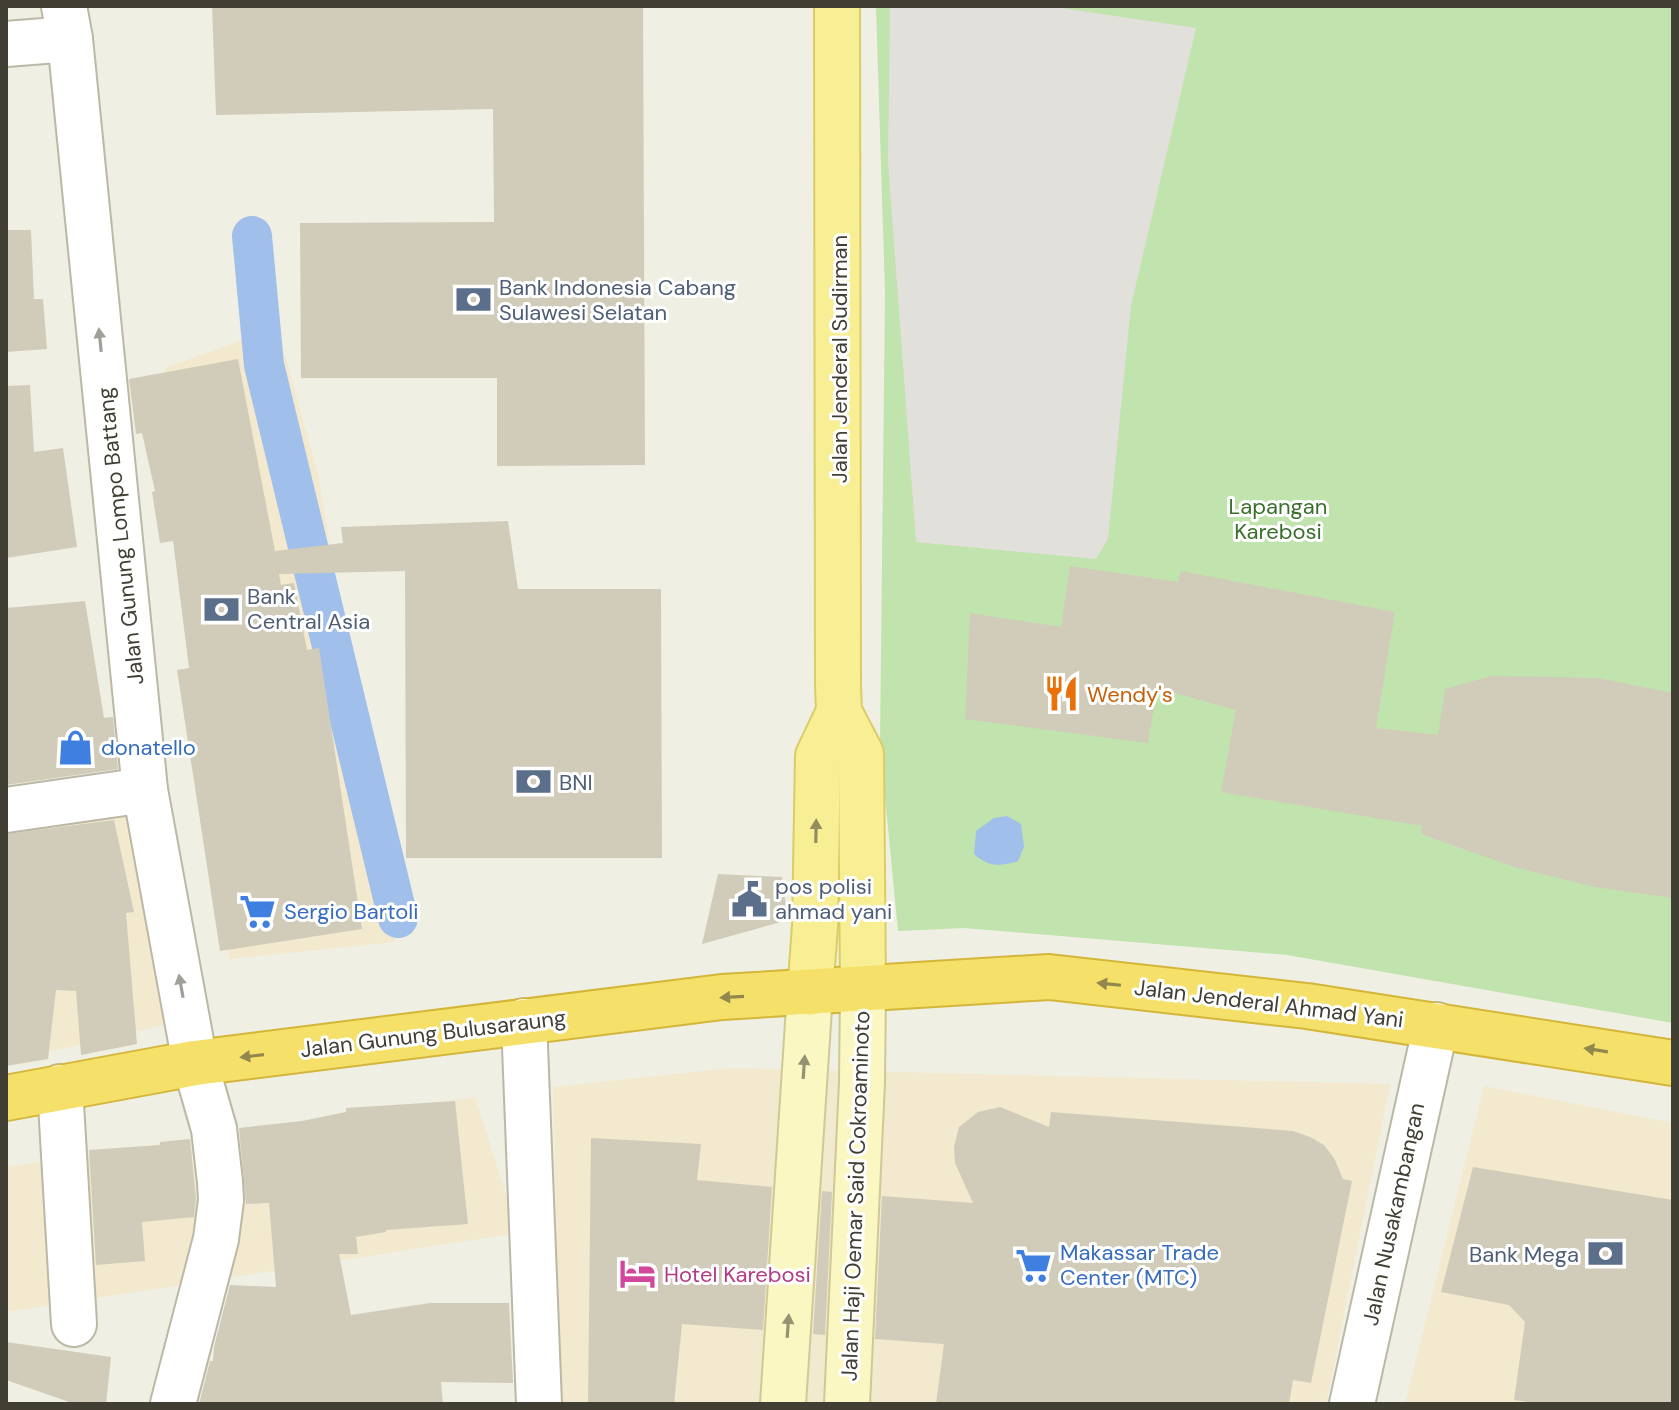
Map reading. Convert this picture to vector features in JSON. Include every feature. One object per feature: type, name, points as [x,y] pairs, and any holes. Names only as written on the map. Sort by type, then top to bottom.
[{"type":"highway","name":"Jalan Jenderal Ahmad Yani","points":[[863,988],[1049,977],[1238,997],[1673,1063]]},
{"type":"highway","name":"Jalan Gunung Bulusaraung","points":[[6,1098],[195,1063],[722,997],[863,988]]},
{"type":"main road","name":"Jalan Jenderal Sudirman","points":[[810,993],[815,926],[818,756],[839,712],[837,6]]},
{"type":"main road","name":"Jalan Jenderal Sudirman","points":[[839,712],[861,754],[863,988]]},
{"type":"main road","name":"Jalan Haji Oemar Said Cokroaminoto","points":[[847,1404],[862,1082],[863,988]]},
{"type":"main road","points":[[783,1404],[810,993]]},
{"type":"street","points":[[6,44],[67,23]]},
{"type":"street","name":"Jalan Gunung Lompo Battang","points":[[67,23],[145,790],[195,1063],[214,1129],[221,1200],[216,1239],[173,1404]]},
{"type":"street","points":[[6,810],[145,790]]},
{"type":"street","points":[[524,1021],[539,1404]]},
{"type":"street","name":"Jalan Nusakambangan","points":[[1352,1404],[1436,1025]]},
{"type":"street","points":[[60,1087],[74,1324]]},
{"type":"shaded area","points":[[890,6],[1048,6],[1196,28],[1131,306],[1108,539],[1096,559],[916,542],[888,162]]},
{"type":"shaded area","points":[[278,330],[318,474],[395,942],[229,959],[165,368]]},
{"type":"shaded area","points":[[130,815],[168,1024],[6,1062],[6,831]]},
{"type":"shaded area","points":[[731,1068],[1390,1084],[1326,1404],[561,1404],[553,1087]]},
{"type":"shaded area","points":[[1484,1086],[1673,1123],[1673,1404],[1405,1404]]},
{"type":"shaded area","points":[[475,1097],[518,1233],[6,1312],[6,1167]]},
{"type":"green space","name":"Lapangan Karebosi","points":[[876,6],[1673,6],[1673,1023],[1287,955],[964,928],[898,931],[880,745],[885,292]]},
{"type":"water","points":[[1007,816],[1021,824],[1024,847],[1018,861],[989,864],[974,854],[976,831],[994,818]]},
{"type":"building","name":"Bank Indonesia Cabang Sulawesi Selatan","points":[[212,6],[643,6],[645,465],[497,466],[497,378],[301,378],[300,223],[494,222],[493,109],[216,115]]},
{"type":"building","points":[[6,230],[31,230],[34,299],[43,299],[47,349],[6,352]]},
{"type":"building","points":[[238,359],[275,551],[343,543],[341,527],[508,521],[518,589],[661,589],[662,858],[406,858],[405,571],[279,574],[281,585],[294,583],[307,650],[319,648],[362,929],[220,951],[177,670],[189,668],[173,541],[160,543],[152,492],[155,491],[142,433],[136,434],[129,379]]},
{"type":"building","points":[[30,385],[34,452],[63,448],[77,547],[6,558],[6,386]]},
{"type":"building","points":[[1070,566],[1178,582],[1181,571],[1395,612],[1376,728],[1438,735],[1445,689],[1491,676],[1598,678],[1673,693],[1673,898],[1595,887],[1514,867],[1421,834],[1422,826],[1221,792],[1236,710],[1157,688],[1148,743],[965,719],[970,613],[1061,627]]},
{"type":"building","points":[[85,601],[104,718],[113,717],[118,769],[6,785],[6,608]]},
{"type":"building","points":[[114,820],[134,912],[126,913],[137,1044],[81,1055],[76,991],[56,990],[48,1059],[6,1066],[6,834]]},
{"type":"building","name":"pos polisi ahmad yani","points":[[718,874],[782,877],[788,920],[702,944]]},
{"type":"building","points":[[455,1101],[468,1224],[386,1230],[356,1237],[358,1254],[339,1254],[351,1315],[430,1303],[509,1303],[513,1383],[441,1382],[443,1404],[199,1404],[210,1361],[213,1361],[230,1285],[276,1287],[269,1203],[246,1204],[239,1128],[302,1121],[346,1112],[346,1108]]},
{"type":"building","name":"Makassar Trade Center (MTC)","points":[[1000,1107],[1049,1127],[1051,1112],[1293,1131],[1324,1145],[1343,1179],[1352,1181],[1311,1383],[1293,1380],[1289,1404],[936,1404],[944,1344],[875,1339],[882,1196],[973,1203],[955,1163],[954,1147],[959,1127],[978,1112]]},
{"type":"building","name":"Hotel Karebosi","points":[[591,1138],[701,1144],[697,1180],[772,1187],[763,1330],[682,1324],[674,1404],[588,1404]]},
{"type":"building","points":[[190,1139],[196,1199],[194,1217],[142,1222],[145,1261],[96,1265],[89,1150],[160,1145],[160,1142]]},
{"type":"building","points":[[1473,1167],[1673,1200],[1673,1404],[1540,1404],[1514,1400],[1525,1322],[1509,1305],[1441,1292]]},
{"type":"building","points":[[822,1191],[832,1192],[825,1335],[813,1334]]},
{"type":"building","points":[[6,1342],[111,1357],[106,1404],[75,1404],[6,1380]]},
{"type":"waterway","points":[[252,236],[264,365],[398,918]]},
{"type":"place","name":"Bank Indonesia Cabang Sulawesi Selatan","points":[[473,300]]},
{"type":"place","name":"Bank Central Asia","points":[[221,609]]},
{"type":"place","name":"Wendy's","points":[[1061,694]]},
{"type":"place","name":"donatello","points":[[75,747]]},
{"type":"place","name":"BNI","points":[[533,782]]},
{"type":"place","name":"pos polisi ahmad yani","points":[[749,899]]},
{"type":"place","name":"Sergio Bartoli","points":[[258,911]]},
{"type":"place","name":"Bank Mega","points":[[1605,1254]]},
{"type":"place","name":"Makassar Trade Center (MTC)","points":[[1034,1265]]},
{"type":"place","name":"Hotel Karebosi","points":[[638,1274]]}]
